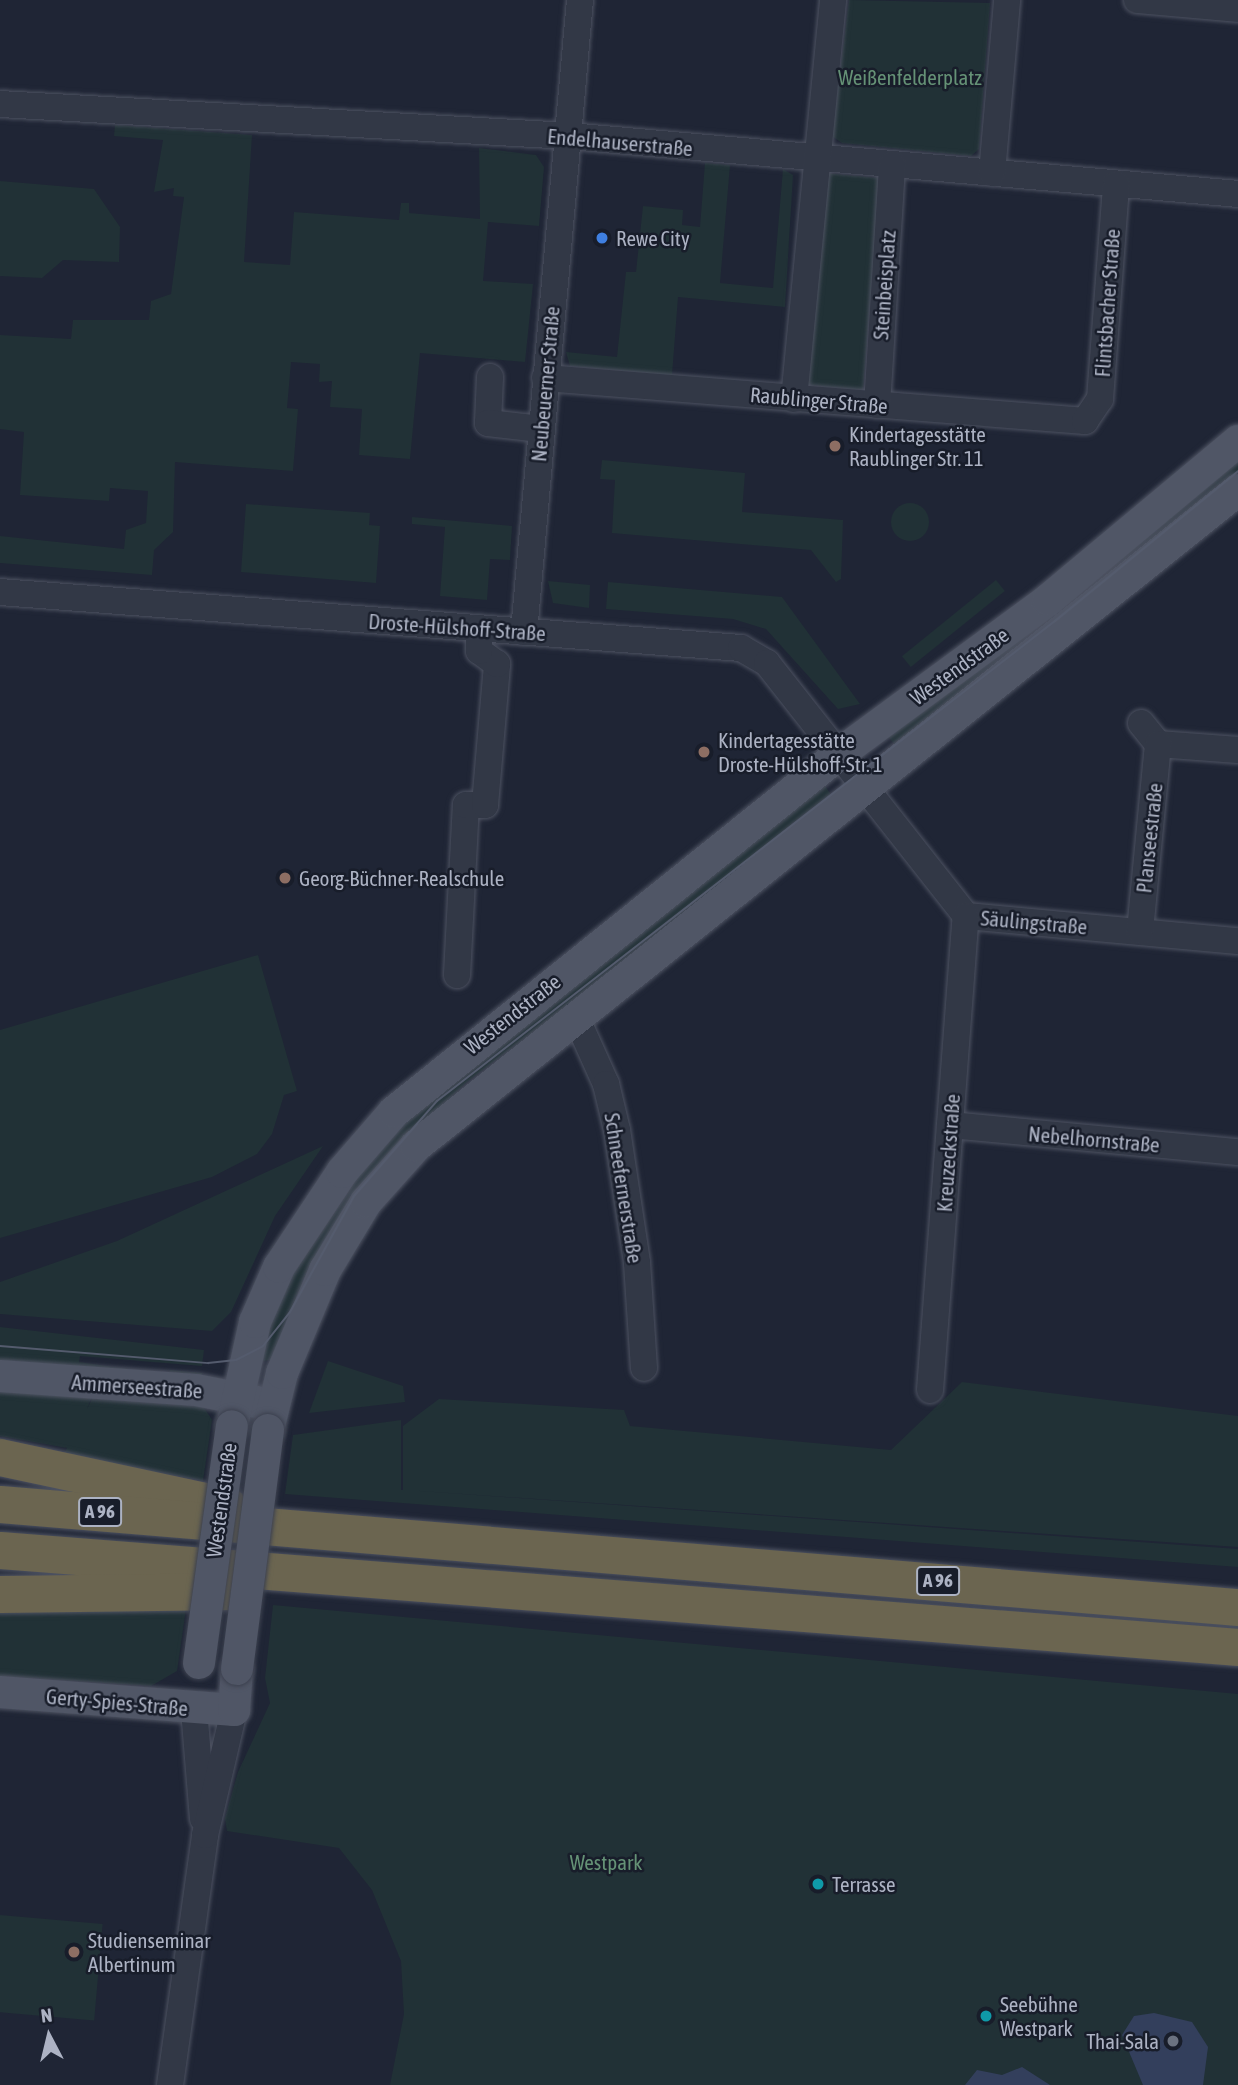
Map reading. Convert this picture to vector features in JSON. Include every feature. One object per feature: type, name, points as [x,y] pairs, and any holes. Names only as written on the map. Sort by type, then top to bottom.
[{"type":"highway","points":[[0,1457],[154,1486],[312,1529]]},
{"type":"highway","name":"A 96","points":[[0,1504],[1238,1607]]},
{"type":"highway","name":"A 96","points":[[0,1550],[1057,1636],[1238,1647]]},
{"type":"highway","points":[[0,1594],[486,1591]]},
{"type":"highway","points":[[1057,1636],[1238,1668]]},
{"type":"main road","name":"Westendstraße","points":[[234,1710],[269,1420],[325,1270],[366,1202],[416,1146],[575,1015],[1048,600],[1238,441]]},
{"type":"main road","name":"Westendstraße","points":[[194,1709],[235,1411],[255,1322],[279,1267],[342,1172],[394,1112],[1238,490]]},
{"type":"main road","name":"Ammerseestraße","points":[[0,1376],[235,1411],[269,1420]]},
{"type":"main road","name":"Gerty-Spies-Straße","points":[[0,1692],[234,1710]]},
{"type":"street","name":"Neubeuerner Straße","points":[[524,632],[580,0]]},
{"type":"street","points":[[794,399],[814,158],[833,0]]},
{"type":"street","points":[[992,173],[1007,0]]},
{"type":"street","points":[[1137,0],[1238,9]]},
{"type":"street","name":"Endelhauserstraße","points":[[0,104],[569,136],[1238,194]]},
{"type":"street","name":"Steinbeisplatz","points":[[877,405],[892,164]]},
{"type":"street","name":"Flintsbacher Straße","points":[[1092,419],[1100,399],[1116,185]]},
{"type":"street","points":[[490,377],[488,423],[541,429]]},
{"type":"street","name":"Raublinger Straße","points":[[545,378],[794,399],[1092,419]]},
{"type":"street","name":"Droste-Hülshoff-Straße","points":[[0,592],[479,628],[751,652],[767,663],[854,773]]},
{"type":"street","points":[[457,975],[466,805],[485,805],[497,664],[479,651],[479,628]]},
{"type":"street","points":[[1141,723],[1158,744],[1238,750]]},
{"type":"street","name":"Planseestraße","points":[[1140,931],[1158,744]]},
{"type":"street","name":"Säulingstraße","points":[[854,773],[966,916],[1238,941]]},
{"type":"street","name":"Kreuzeckstraße","points":[[930,1390],[966,916]]},
{"type":"street","name":"Schneefernerstraße","points":[[575,1015],[606,1084],[617,1130],[637,1263],[644,1368]]},
{"type":"street","name":"Nebelhornstraße","points":[[950,1125],[1238,1152]]},
{"type":"street","name":"Westendstraße","points":[[194,1709],[205,1835]]},
{"type":"street","name":"Westendstraße","points":[[170,2085],[205,1835],[234,1710]]},
{"type":"green space","name":"Weißenfelderplatz","points":[[849,0],[990,3],[979,149],[971,156],[842,143],[832,136]]},
{"type":"green space","points":[[115,125],[252,135],[244,262],[290,265],[294,212],[399,220],[401,203],[409,203],[409,213],[480,219],[479,148],[536,155],[544,167],[539,226],[488,222],[483,281],[533,284],[525,362],[420,353],[410,459],[359,455],[362,409],[330,407],[332,381],[319,382],[320,364],[291,362],[287,408],[298,409],[293,471],[175,462],[173,532],[154,550],[152,575],[0,563],[0,536],[124,549],[126,530],[146,523],[148,491],[110,488],[109,501],[20,495],[24,432],[0,429],[0,335],[71,339],[73,320],[149,320],[151,301],[171,294],[184,197],[173,196],[174,188],[154,192],[163,140],[114,136]]},
{"type":"green space","points":[[705,163],[730,165],[720,283],[773,288],[783,169],[793,175],[785,307],[678,297],[672,375],[570,366],[566,352],[617,357],[626,272],[636,272],[643,206],[683,210],[682,225],[700,227]]},
{"type":"green space","points":[[824,173],[878,178],[880,186],[863,390],[806,385]]},
{"type":"green space","points":[[0,181],[94,189],[120,227],[119,262],[63,260],[42,278],[0,276]]},
{"type":"green space","points":[[1238,453],[1238,478],[896,746],[885,733]]},
{"type":"green space","points":[[602,460],[745,473],[742,512],[843,520],[841,579],[836,582],[811,550],[612,533],[615,480],[600,479]]},
{"type":"green space","points":[[910,503],[923,509],[929,522],[923,535],[910,541],[897,535],[891,522],[897,509]]},
{"type":"green space","points":[[246,504],[370,513],[369,525],[380,526],[376,583],[241,572]]},
{"type":"green space","points":[[412,517],[512,526],[510,560],[490,559],[487,600],[440,596],[445,527],[412,524]]},
{"type":"green space","points":[[996,580],[1005,591],[911,667],[902,656]]},
{"type":"green space","points":[[548,581],[590,585],[589,608],[553,603]]},
{"type":"green space","points":[[608,582],[782,597],[860,704],[838,709],[766,629],[733,619],[606,609]]},
{"type":"green space","points":[[825,786],[837,803],[467,1082],[409,1136],[279,1358],[258,1362],[289,1273],[399,1118]]},
{"type":"green space","points":[[258,955],[297,1091],[284,1095],[272,1134],[257,1154],[212,1177],[0,1238],[0,1030]]},
{"type":"green space","points":[[323,1146],[275,1216],[231,1312],[212,1331],[0,1314],[0,1282],[117,1241]]},
{"type":"green space","points":[[0,1327],[204,1350],[202,1366],[80,1356],[79,1362],[169,1375],[170,1370],[202,1373],[202,1379],[0,1362]]},
{"type":"green space","points":[[328,1361],[403,1386],[405,1402],[309,1413]]},
{"type":"green space","points":[[962,1382],[1238,1416],[1238,1547],[406,1490],[1238,1549],[1238,1567],[285,1494],[293,1435],[401,1420],[403,1490],[403,1426],[439,1399],[624,1410],[630,1426],[891,1450]]},
{"type":"green space","points":[[0,1387],[93,1394],[87,1409],[96,1391],[201,1403],[212,1420],[203,1481],[63,1455],[67,1448],[0,1436]]},
{"type":"green space","name":"Westpark","points":[[273,1605],[1238,1694],[1238,2085],[390,2085],[404,2014],[401,1961],[372,1890],[339,1848],[227,1831],[225,1818],[238,1772],[270,1703],[265,1678]]},
{"type":"green space","points":[[186,1609],[177,1671],[151,1686],[0,1676],[0,1613]]},
{"type":"green space","points":[[0,1915],[103,1924],[94,2021],[0,2012]]},
{"type":"water","points":[[1154,2013],[1192,2022],[1208,2047],[1203,2085],[1143,2085],[1122,2035],[1134,2016]]},
{"type":"water","points":[[1022,2067],[1050,2085],[965,2085],[977,2070],[1002,2075]]},
{"type":"tram line","points":[[0,1346],[208,1363],[236,1360],[263,1346],[290,1312],[354,1196],[437,1101],[1055,621],[1238,471]]},
{"type":"place","name":"Rewe City","points":[[602,238]]},
{"type":"place","name":"Kindertagesstätte Raublinger Str. 11","points":[[835,446]]},
{"type":"place","name":"Kindertagesstätte Droste-Hülshoff-Str. 1","points":[[704,752]]},
{"type":"place","name":"Georg-Büchner-Realschule","points":[[285,878]]},
{"type":"place","name":"Terrasse","points":[[818,1884]]},
{"type":"place","name":"Studienseminar Albertinum","points":[[74,1952]]},
{"type":"place","name":"Seebühne Westpark","points":[[986,2016]]},
{"type":"place","name":"Thai-Sala","points":[[1173,2041]]}]
